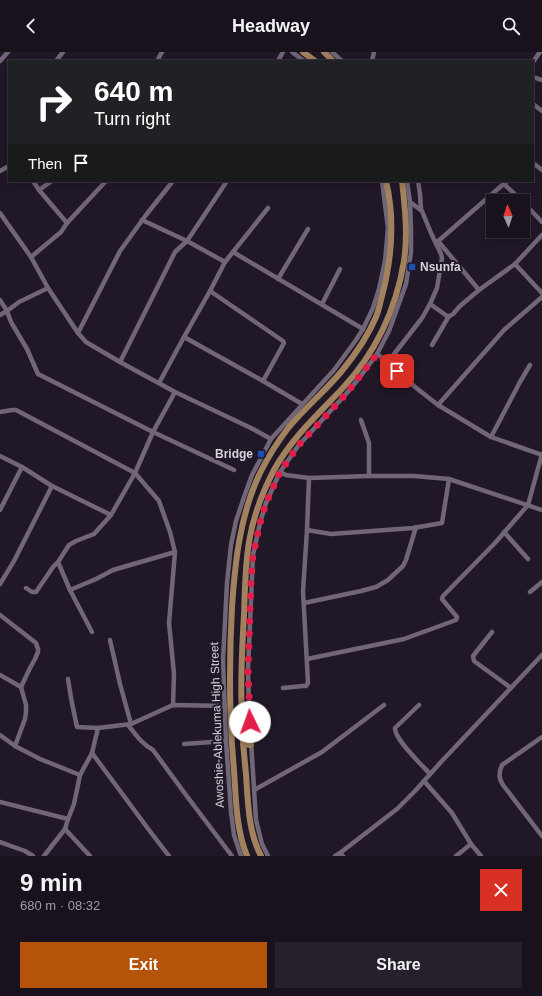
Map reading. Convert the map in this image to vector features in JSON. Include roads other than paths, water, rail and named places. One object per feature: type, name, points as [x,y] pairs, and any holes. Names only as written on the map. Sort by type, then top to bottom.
[{"type":"main road","points":[[303,52],[313,60]]},
{"type":"main road","points":[[324,52],[332,60]]},
{"type":"main road","name":"Awoshie-Ablekuma High Street","points":[[247,856],[242,841],[238,820],[230,729],[230,642],[234,579],[240,536],[245,515],[260,473],[278,442],[342,371],[363,342],[376,316],[384,287],[390,253],[392,220],[390,197],[386,182]]},
{"type":"main road","name":"Awoshie-Ablekuma High Street","points":[[261,856],[255,845],[250,822],[243,744],[241,672],[245,648],[246,565],[249,541],[263,492],[274,470],[288,448],[302,430],[343,388],[364,363],[380,337],[398,290],[404,260],[406,237],[402,182]]},
{"type":"main road","points":[[229,672],[241,672]]},
{"type":"main road","points":[[243,744],[251,746]]},
{"type":"street","points":[[0,61],[8,52]]},
{"type":"street","points":[[57,60],[64,52]]},
{"type":"street","points":[[292,52],[303,60]]},
{"type":"street","points":[[332,52],[341,60]]},
{"type":"street","points":[[534,61],[540,52]]},
{"type":"street","points":[[534,105],[542,111]]},
{"type":"street","points":[[534,164],[542,170]]},
{"type":"street","points":[[34,182],[38,190],[67,223]]},
{"type":"street","points":[[38,190],[50,182]]},
{"type":"street","points":[[31,257],[61,232],[67,223],[105,182]]},
{"type":"street","points":[[78,333],[120,251],[172,182]]},
{"type":"street","points":[[120,362],[175,252],[187,241],[226,182]]},
{"type":"street","name":"Awoshie-Ablekuma High Street","points":[[239,855],[232,825],[225,706],[224,660],[227,583],[231,545],[236,522],[252,475],[271,439],[334,370],[363,329],[373,308],[386,261],[388,228],[382,182]]},
{"type":"street","name":"Awoshie-Ablekuma High Street","points":[[268,856],[262,844],[256,820],[248,669],[245,648],[253,555],[266,503],[280,472],[298,446],[346,394],[377,354],[389,331],[406,284],[411,252],[410,202],[407,182]]},
{"type":"street","points":[[388,362],[422,318],[437,288],[442,258],[437,242],[421,210],[418,182]]},
{"type":"street","points":[[437,242],[506,182],[516,194]]},
{"type":"street","points":[[410,202],[421,210]]},
{"type":"street","points":[[159,383],[225,262],[268,208]]},
{"type":"street","points":[[530,210],[542,222]]},
{"type":"street","points":[[0,213],[31,257],[48,288],[78,333],[86,342],[175,392],[252,428],[271,439]]},
{"type":"street","points":[[142,220],[187,241],[225,262]]},
{"type":"street","points":[[278,279],[308,230]]},
{"type":"street","points":[[432,345],[449,316],[478,290],[515,264],[542,235]]},
{"type":"street","points":[[437,242],[478,290]]},
{"type":"street","points":[[233,252],[363,329]]},
{"type":"street","points":[[515,264],[542,292]]},
{"type":"street","points":[[322,304],[340,269]]},
{"type":"street","points":[[0,315],[20,302],[48,288]]},
{"type":"street","points":[[210,291],[284,342],[264,381]]},
{"type":"street","points":[[438,405],[504,330],[542,297]]},
{"type":"street","points":[[0,300],[27,349],[38,374],[153,432],[234,470]]},
{"type":"street","points":[[430,304],[449,316]]},
{"type":"street","points":[[184,337],[264,381],[302,404]]},
{"type":"street","points":[[307,659],[404,639],[456,620],[457,617],[442,599],[443,596],[528,505],[542,454],[491,437],[438,405],[377,354]]},
{"type":"street","points":[[491,437],[530,366]]},
{"type":"street","points":[[26,588],[32,592],[36,592],[69,545],[94,534],[111,515],[135,472],[153,432],[175,392]]},
{"type":"street","points":[[0,412],[16,410],[135,472],[159,502],[170,532],[174,552],[169,623],[174,674],[173,705]]},
{"type":"street","points":[[361,420],[369,443],[369,476]]},
{"type":"street","points":[[0,456],[22,467],[52,486],[111,515]]},
{"type":"street","points":[[0,510],[22,467]]},
{"type":"street","points":[[280,472],[286,475],[309,478],[414,476],[449,479],[542,510]]},
{"type":"street","points":[[283,688],[306,686],[308,683],[303,591],[309,478]]},
{"type":"street","points":[[307,530],[331,534],[416,527],[442,522],[449,479]]},
{"type":"street","points":[[0,584],[14,561],[52,486]]},
{"type":"street","points":[[304,602],[361,591],[376,587],[388,580],[406,560],[416,527]]},
{"type":"street","points":[[504,532],[528,559]]},
{"type":"street","points":[[70,590],[113,570],[174,552]]},
{"type":"street","points":[[58,562],[70,590],[92,632]]},
{"type":"street","points":[[530,592],[542,582]]},
{"type":"street","points":[[0,615],[38,645],[38,652],[21,687],[26,705],[26,712],[25,719],[15,746]]},
{"type":"street","points":[[492,632],[474,656],[474,661],[511,688]]},
{"type":"street","points":[[110,640],[130,724],[139,740],[153,750],[232,856]]},
{"type":"street","points":[[335,856],[341,854],[397,809],[542,655]]},
{"type":"street","points":[[0,675],[21,687]]},
{"type":"street","points":[[68,679],[77,727],[98,728],[130,724],[173,705],[225,706]]},
{"type":"street","points":[[254,790],[322,752],[384,705]]},
{"type":"street","points":[[419,705],[396,728],[395,731],[409,752],[430,774]]},
{"type":"street","points":[[44,856],[65,829],[74,804],[80,775],[92,753],[98,728]]},
{"type":"street","points":[[0,735],[15,746],[40,759],[80,775]]},
{"type":"street","points":[[542,738],[502,765],[499,776],[503,785],[542,836]]},
{"type":"street","points":[[184,744],[226,741]]},
{"type":"street","points":[[92,753],[169,856]]},
{"type":"street","points":[[424,781],[452,813],[471,844],[481,856]]},
{"type":"street","points":[[0,802],[68,819]]},
{"type":"street","points":[[65,829],[90,856]]},
{"type":"street","points":[[0,842],[25,851],[33,856]]},
{"type":"street","points":[[456,856],[471,844]]},
{"type":"place","name":"Nsunfa","points":[[412,267]]},
{"type":"place","name":"Bridge","points":[[261,454]]}]
